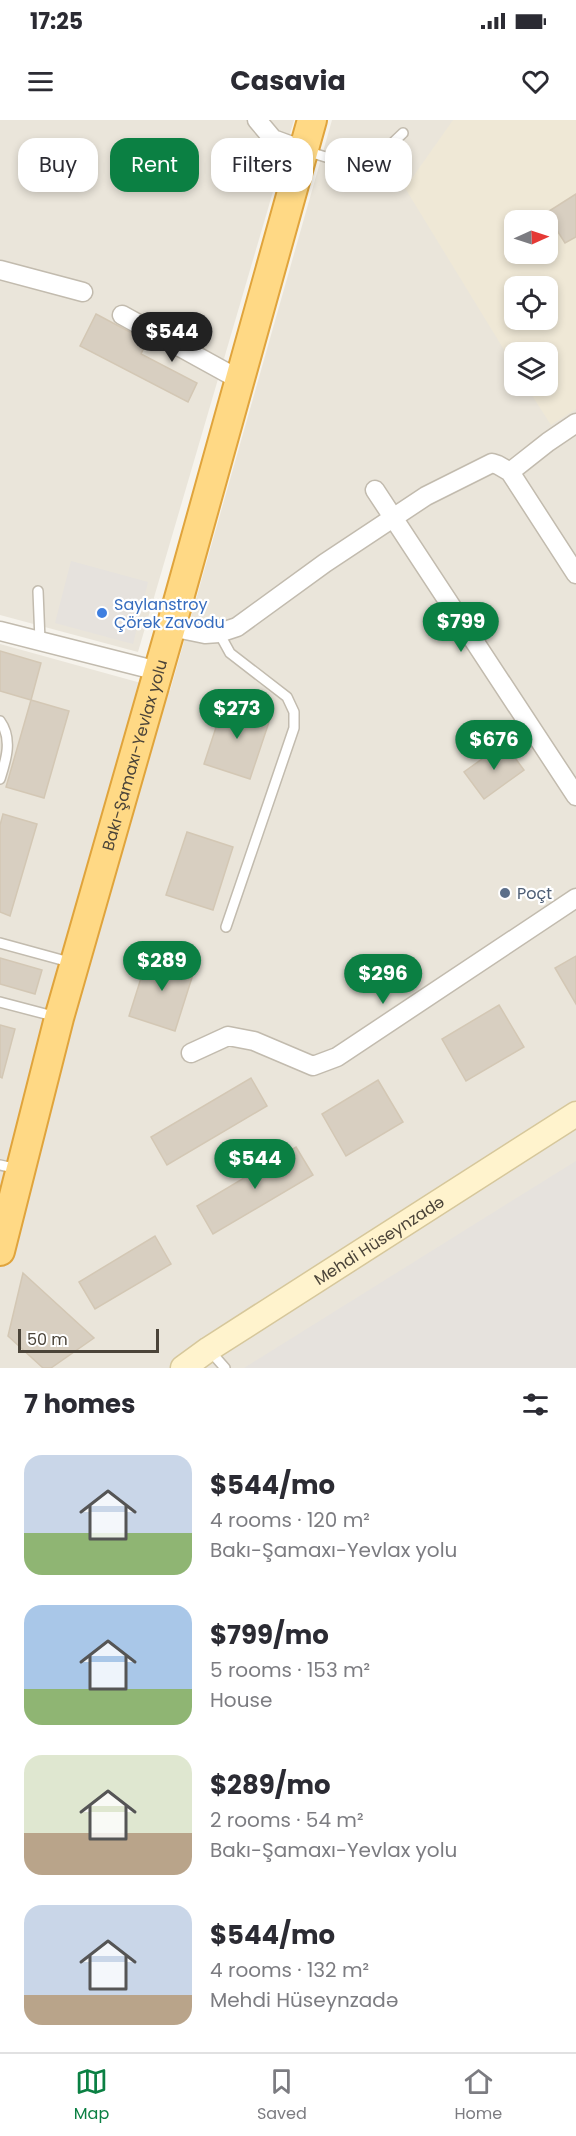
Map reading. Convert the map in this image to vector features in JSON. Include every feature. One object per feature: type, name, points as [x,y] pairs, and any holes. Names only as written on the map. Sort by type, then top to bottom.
[{"type":"highway","name":"Bakı-Şamaxı-Yevlax yolu","points":[[307,138],[312,120]]},
{"type":"highway","name":"Bakı-Şamaxı-Yevlax yolu","points":[[0,1251],[10,1167],[75,964],[291,192]]},
{"type":"main road","name":"Mehdi Hüseynzadə","points":[[183,1368],[209,1349],[576,1114]]},
{"type":"street","points":[[257,120],[272,138]]},
{"type":"street","points":[[0,270],[83,292]]},
{"type":"street","points":[[122,315],[240,380]]},
{"type":"street","points":[[510,472],[576,423]]},
{"type":"street","points":[[171,627],[205,634],[219,633],[237,627],[325,563],[426,496],[492,463],[510,472],[576,574]]},
{"type":"street","points":[[375,490],[576,796]]},
{"type":"street","points":[[0,631],[158,671]]},
{"type":"street","points":[[191,1053],[228,1036],[254,1041],[313,1066],[337,1057],[576,898]]},
{"type":"lane","points":[[313,153],[342,162],[355,161],[381,154],[403,133]]},
{"type":"lane","points":[[38,591],[40,641]]},
{"type":"lane","points":[[219,633],[230,653],[286,697],[294,712],[294,728],[226,927]]},
{"type":"lane","points":[[0,721],[4,726],[8,753],[0,779]]},
{"type":"lane","points":[[0,943],[75,964]]},
{"type":"lane","points":[[0,1002],[59,1017]]},
{"type":"lane","points":[[209,1349],[225,1368]]},
{"type":"shaded area","points":[[0,120],[294,120],[289,138],[211,138],[211,192],[273,192],[138,652],[0,615]]},
{"type":"shaded area","points":[[332,120],[576,120],[576,1368],[0,1368],[0,644],[170,691],[325,145],[325,192],[412,192],[412,138],[327,138]]},
{"type":"shaded area","points":[[453,120],[576,120],[576,409],[551,425],[532,396],[558,396],[558,342],[504,342],[504,350],[407,192],[412,192],[412,178]]},
{"type":"shaded area","points":[[71,561],[148,582],[133,644],[55,623]]},
{"type":"shaded area","points":[[576,1161],[576,1368],[244,1368],[247,1366]]},
{"type":"building","points":[[576,194],[576,237],[565,243],[558,232],[558,210],[551,210]]},
{"type":"building","points":[[96,314],[147,341],[141,354],[197,383],[188,402],[80,346]]},
{"type":"building","points":[[0,651],[41,663],[31,700],[0,691]]},
{"type":"building","points":[[31,700],[69,711],[44,798],[6,787]]},
{"type":"building","points":[[225,700],[271,716],[250,779],[204,764]]},
{"type":"building","points":[[504,743],[524,770],[484,799],[464,772]]},
{"type":"building","points":[[3,814],[37,824],[10,916],[0,912],[0,825]]},
{"type":"building","points":[[187,832],[233,847],[213,910],[166,895]]},
{"type":"building","points":[[149,953],[195,968],[175,1031],[129,1016]]},
{"type":"building","points":[[576,956],[576,1004],[555,968]]},
{"type":"building","points":[[0,958],[42,970],[35,994],[0,984]]},
{"type":"building","points":[[499,1005],[524,1047],[466,1081],[442,1039]]},
{"type":"building","points":[[0,1025],[15,1029],[2,1078],[0,1077]]},
{"type":"building","points":[[251,1078],[267,1106],[167,1165],[151,1137]]},
{"type":"building","points":[[378,1080],[403,1122],[346,1156],[322,1114]]},
{"type":"building","points":[[296,1147],[313,1175],[213,1234],[197,1206]]},
{"type":"building","points":[[155,1236],[171,1264],[95,1309],[79,1282]]},
{"type":"building","points":[[23,1273],[94,1338],[51,1368],[43,1368],[8,1336]]},
{"type":"place","name":"Saylanstroy Çörək Zavodu","points":[[102,613]]},
{"type":"place","name":"Poçt","points":[[505,893]]}]
